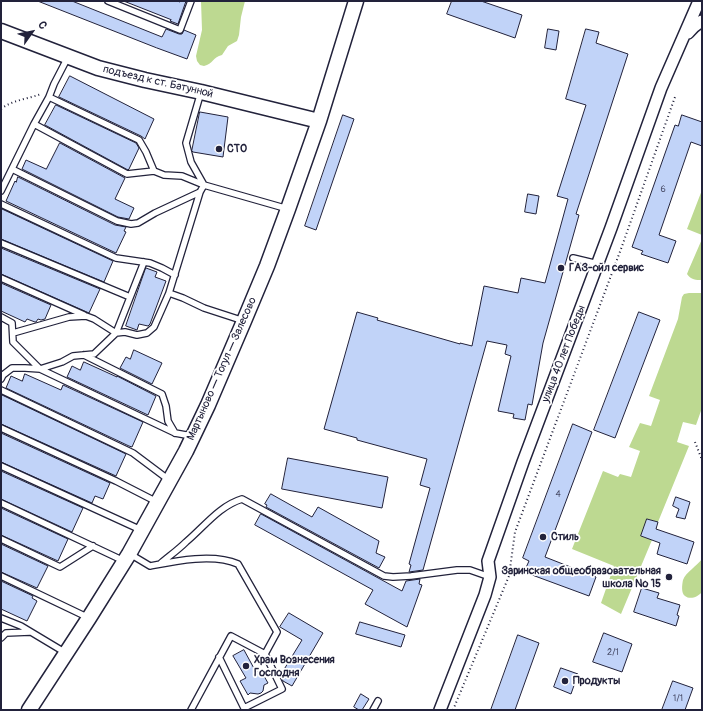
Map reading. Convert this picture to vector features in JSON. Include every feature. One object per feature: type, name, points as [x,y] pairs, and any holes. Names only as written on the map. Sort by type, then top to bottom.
[{"type":"street","name":"Мартыново — Тогул — Залесово","points":[[29,710],[127,557],[186,452],[208,405],[267,266],[319,121],[356,1]]},
{"type":"street","name":"улица 40 лет Победы","points":[[440,710],[485,595],[490,577],[488,561],[500,526],[598,264],[661,88],[699,1]]},
{"type":"street","points":[[680,44],[692,28],[702,21]]},
{"type":"street","name":"подъезд к ст. Батунной","points":[[1,31],[98,68],[319,121]]},
{"type":"lane","points":[[108,1],[180,30],[191,1]]},
{"type":"lane","points":[[1,191],[34,124],[49,98],[54,84],[68,57]]},
{"type":"lane","points":[[201,92],[186,143],[191,162],[204,185]]},
{"type":"lane","points":[[49,98],[139,140],[154,171]]},
{"type":"lane","points":[[34,124],[127,174],[154,171],[164,175],[182,176],[204,185],[288,208]]},
{"type":"lane","points":[[12,169],[117,221],[131,224],[138,223],[155,213],[200,192]]},
{"type":"lane","points":[[1,278],[94,319],[116,333],[125,332],[137,335],[147,333],[154,327],[170,293],[200,192],[204,185]]},
{"type":"lane","points":[[1,204],[116,258],[150,263],[175,275]]},
{"type":"lane","points":[[1,243],[130,297]]},
{"type":"lane","points":[[573,258],[598,264]]},
{"type":"lane","points":[[1,379],[3,375],[12,368],[40,369],[62,362],[73,356],[94,354],[116,333],[144,262]]},
{"type":"lane","points":[[170,293],[204,308],[244,321]]},
{"type":"lane","points":[[13,333],[69,317],[86,316]]},
{"type":"lane","points":[[1,317],[12,323],[13,342],[40,369],[175,433],[186,435],[196,431]]},
{"type":"lane","points":[[84,355],[162,394],[166,406],[168,421],[175,433]]},
{"type":"lane","points":[[1,390],[133,453],[170,480]]},
{"type":"lane","points":[[1,428],[116,481],[158,503]]},
{"type":"lane","points":[[1,466],[142,531]]},
{"type":"lane","points":[[160,564],[214,516],[234,502],[242,499],[384,576],[411,576],[445,570],[470,570],[490,577]]},
{"type":"lane","points":[[1,503],[93,546],[150,566],[180,560],[215,558],[238,564],[277,632],[265,654]]},
{"type":"lane","points":[[1,539],[60,567],[93,546]]},
{"type":"lane","points":[[1,576],[89,618]]},
{"type":"lane","points":[[1,618],[21,626],[66,653]]},
{"type":"lane","points":[[1,638],[6,633],[30,632]]},
{"type":"lane","points":[[190,710],[230,636],[265,654],[282,689],[244,708],[219,657]]},
{"type":"lane","points":[[373,710],[378,701]]},
{"type":"path","points":[[1,109],[4,106],[40,95],[54,84]]},
{"type":"path","points":[[453,710],[509,576],[515,532],[676,97]]},
{"type":"path","points":[[695,442],[702,460]]},
{"type":"green space","points":[[201,1],[245,1],[237,41],[228,46],[222,55],[204,66],[200,65],[196,56],[202,30]]},
{"type":"green space","points":[[702,190],[702,235],[687,229]]},
{"type":"green space","points":[[702,239],[702,280],[696,280],[692,279],[687,274]]},
{"type":"green space","points":[[702,293],[702,408],[696,425],[683,422],[677,442],[689,446],[658,522],[647,519],[641,536],[652,540],[621,614],[601,603],[614,566],[572,549],[603,471],[618,477],[620,474],[631,477],[640,451],[629,447],[640,423],[651,426],[660,400],[649,396],[678,319],[682,297],[684,294]]},
{"type":"green space","points":[[702,559],[702,592],[689,598],[684,595],[682,591],[683,580]]},
{"type":"building","points":[[38,1],[72,1],[162,37],[166,29],[179,34],[182,34],[184,30],[196,35],[187,59]]},
{"type":"building","points":[[124,1],[180,2],[186,1],[178,24]]},
{"type":"building","points":[[452,1],[481,1],[522,15],[515,38],[447,14]]},
{"type":"building","points":[[548,29],[559,31],[556,50],[545,48]]},
{"type":"building","points":[[586,29],[599,32],[596,43],[628,54],[576,214],[579,215],[543,343],[532,405],[528,404],[525,420],[513,418],[514,414],[498,411],[511,356],[505,354],[507,345],[487,341],[423,570],[409,572],[411,565],[409,564],[430,488],[420,485],[427,459],[357,440],[357,438],[324,429],[357,312],[378,318],[377,320],[460,344],[472,346],[484,286],[518,293],[521,278],[545,283],[568,199],[557,196],[586,105],[566,99]]},
{"type":"building","points":[[70,76],[154,119],[145,139],[59,97]]},
{"type":"building","points":[[56,105],[136,143],[139,148],[129,169],[128,170],[45,125]]},
{"type":"building","points":[[200,112],[228,117],[223,157],[192,151]]},
{"type":"building","points":[[343,115],[354,119],[316,230],[305,226]]},
{"type":"building","points":[[682,115],[702,122],[702,146],[691,142],[659,235],[676,241],[668,263],[641,254],[643,251],[632,247],[675,125],[678,126]]},
{"type":"building","points":[[60,143],[125,178],[115,199],[134,208],[129,219],[118,217],[22,169],[26,160],[46,169]]},
{"type":"building","points":[[18,177],[115,225],[126,227],[124,231],[126,232],[116,253],[6,201]]},
{"type":"building","points":[[528,194],[539,196],[536,214],[525,212]]},
{"type":"building","points":[[2,209],[113,261],[104,282],[1,239]]},
{"type":"building","points":[[1,248],[100,289],[89,313],[1,274]]},
{"type":"building","points":[[146,268],[157,272],[155,277],[166,281],[150,324],[148,326],[139,324],[137,330],[126,326]]},
{"type":"building","points":[[1,283],[51,305],[45,319],[38,319],[35,322],[27,319],[25,322],[1,311]]},
{"type":"building","points":[[639,312],[660,320],[615,438],[594,430]]},
{"type":"building","points":[[134,350],[162,363],[152,384],[120,368],[126,357],[130,359]]},
{"type":"building","points":[[84,362],[117,376],[156,396],[148,415],[67,377],[72,366],[80,370]]},
{"type":"building","points":[[25,374],[61,390],[63,385],[143,422],[132,447],[6,388],[11,376],[22,381]]},
{"type":"building","points":[[2,395],[126,454],[116,476],[1,424]]},
{"type":"building","points":[[573,424],[592,432],[545,557],[596,577],[589,596],[524,572],[529,561],[523,558]]},
{"type":"building","points":[[1,433],[110,483],[103,499],[95,496],[92,503],[1,462]]},
{"type":"building","points":[[288,458],[388,477],[382,508],[282,489]]},
{"type":"building","points":[[1,471],[83,508],[72,532],[1,499]]},
{"type":"building","points":[[271,494],[312,517],[318,507],[379,541],[376,553],[385,557],[379,568],[266,507],[267,505],[265,504]]},
{"type":"building","points":[[676,497],[690,502],[685,519],[676,517],[679,509],[673,506]]},
{"type":"building","points":[[1,508],[68,539],[58,561],[1,535]]},
{"type":"building","points":[[261,514],[402,591],[406,581],[420,579],[419,584],[422,585],[407,627],[365,604],[373,590],[255,525]]},
{"type":"building","points":[[647,519],[658,522],[656,529],[694,542],[687,564],[657,554],[660,543],[641,536]]},
{"type":"building","points":[[1,544],[48,566],[37,588],[1,572]]},
{"type":"building","points":[[1,581],[33,596],[32,598],[37,601],[27,621],[1,609]]},
{"type":"building","points":[[642,588],[659,593],[657,598],[680,605],[676,626],[634,612]]},
{"type":"building","points":[[289,613],[323,633],[292,686],[283,681],[280,676],[302,640],[280,627]]},
{"type":"building","points":[[360,622],[405,635],[401,647],[356,634]]},
{"type":"building","points":[[604,633],[632,644],[622,672],[593,662]]},
{"type":"building","points":[[518,635],[539,643],[515,710],[491,710]]},
{"type":"building","points":[[244,650],[256,672],[260,669],[268,683],[264,685],[261,693],[250,693],[248,695],[240,681],[246,678],[233,656]]},
{"type":"building","points":[[561,668],[578,674],[571,694],[554,687]]},
{"type":"building","points":[[673,681],[693,688],[685,710],[662,710]]},
{"type":"building","points":[[361,694],[369,699],[362,710],[359,710],[354,707]]},
{"type":"place","name":"СТО","points":[[219,149]]},
{"type":"place","name":"ГАЗ-ойл сервис","points":[[561,268]]},
{"type":"place","name":"Стиль","points":[[543,537]]},
{"type":"place","name":"Заринская общеобразовательная школа № 15","points":[[669,577]]},
{"type":"place","name":"Храм Вознесения Господня","points":[[246,666]]},
{"type":"place","name":"Продукты","points":[[565,681]]}]
